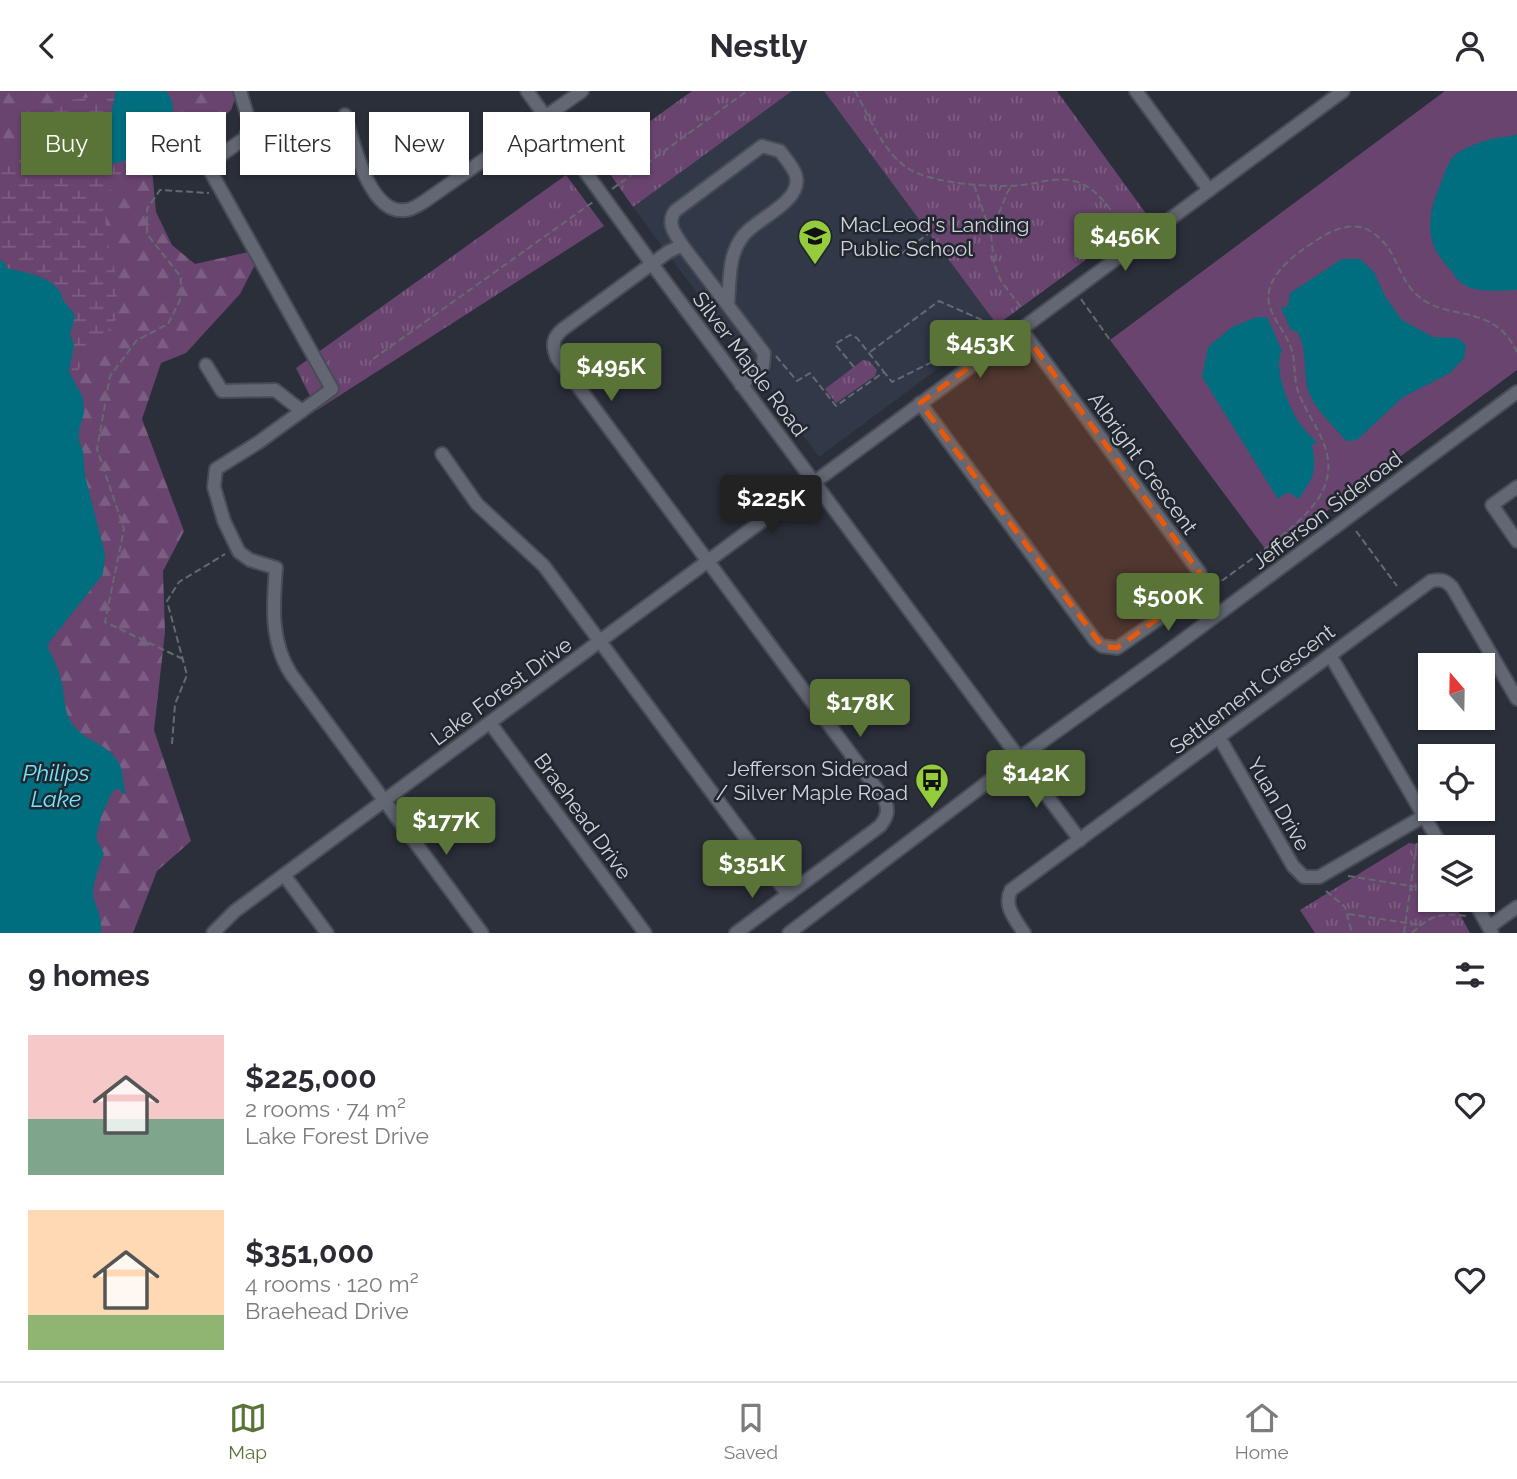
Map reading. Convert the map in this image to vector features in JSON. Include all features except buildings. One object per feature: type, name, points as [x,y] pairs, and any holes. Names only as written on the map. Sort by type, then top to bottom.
[{"type":"street","points":[[240,91],[250,124],[245,138],[207,165],[332,389],[216,469],[214,487],[239,552],[250,560],[276,568],[273,620],[285,666],[482,933]]},
{"type":"street","name":"Silver Maple Road","points":[[527,91],[542,112]]},
{"type":"street","points":[[553,112],[582,91]]},
{"type":"street","points":[[1136,91],[1209,190]]},
{"type":"street","name":"Lake Forest Drive","points":[[214,933],[235,911],[1343,91]]},
{"type":"street","points":[[728,303],[731,258],[743,235],[791,197],[796,187],[796,174],[780,151],[762,146],[675,211],[671,218],[671,228],[682,245],[764,353],[763,366],[741,385]]},
{"type":"street","points":[[355,148],[374,195],[390,208],[406,211],[483,161]]},
{"type":"street","name":"Silver Maple Road","points":[[588,175],[1080,841]]},
{"type":"street","points":[[682,245],[563,329],[556,335],[553,350],[887,806],[885,820],[880,826],[736,933]]},
{"type":"street","name":"Albright Crescent","points":[[920,403],[1102,646],[1116,648],[1190,597],[1197,590],[1200,573],[1021,329]]},
{"type":"street","points":[[206,365],[222,391],[275,390],[302,411]]},
{"type":"street","name":"Jefferson Sideroad","points":[[789,933],[1018,759],[1163,655],[1517,392]]},
{"type":"street","points":[[442,454],[477,505],[544,566],[788,895]]},
{"type":"street","points":[[1517,487],[1492,505],[1517,541]]},
{"type":"street","name":"Settlement Crescent","points":[[1024,933],[1008,905],[1007,897],[1011,890],[1423,585],[1439,579],[1452,587],[1517,699]]},
{"type":"street","points":[[1331,655],[1418,806]]},
{"type":"street","name":"Braehead Drive","points":[[490,723],[645,933]]},
{"type":"street","name":"Yuan Drive","points":[[1219,737],[1293,866],[1304,877],[1319,877],[1418,819]]},
{"type":"street","points":[[285,875],[327,933]]},
{"type":"street","points":[[1481,912],[1491,930],[1517,907]]},
{"type":"path","points":[[373,359],[747,91]]},
{"type":"path","points":[[855,91],[885,143],[906,167],[937,179],[974,184],[1013,185],[1056,178],[1081,183],[1101,198],[1127,233]]},
{"type":"path","points":[[974,184],[991,234],[997,272],[1023,310]]},
{"type":"path","points":[[991,234],[1007,193],[1013,185]]},
{"type":"path","points":[[183,659],[105,622],[124,529],[97,449],[110,376],[137,340],[168,324],[180,300],[181,277],[147,234],[147,209],[160,190],[224,194]]},
{"type":"path","points":[[901,254],[941,224]]},
{"type":"path","points":[[1211,581],[1223,580],[1304,517],[1324,488],[1329,455],[1298,392],[1291,349],[1269,307],[1271,281],[1298,250],[1338,228],[1366,228],[1386,242],[1412,289],[1431,306],[1486,318],[1512,341],[1517,352]]},
{"type":"path","points":[[1074,290],[1110,340]]},
{"type":"path","points":[[870,352],[939,301],[998,327]]},
{"type":"path","points":[[853,367],[835,344],[850,335],[857,338],[870,352],[892,382],[940,358],[950,363]]},
{"type":"path","points":[[776,355],[797,381],[810,373],[836,406],[884,372]]},
{"type":"path","points":[[1356,531],[1397,586]]},
{"type":"path","points":[[172,744],[175,704],[187,675],[167,601],[179,582],[225,554]]},
{"type":"path","points":[[1404,933],[1417,841]]},
{"type":"path","points":[[1348,876],[1418,887]]},
{"type":"path","points":[[1326,891],[1339,900],[1348,914],[1352,933]]},
{"type":"path","points":[[1348,914],[1420,925]]},
{"type":"path","points":[[1412,933],[1420,925],[1444,914],[1467,916]]},
{"type":"highlighted area","points":[[1021,329],[1200,573],[1197,590],[1117,648],[1102,646],[920,403]]},
{"type":"shaded area","name":"MacLeod's Landing Public School","points":[[792,91],[824,91],[997,325],[819,457],[633,207]]},
{"type":"green space","points":[[0,91],[238,91],[231,110],[226,114],[226,112],[126,112],[126,175],[153,175],[156,212],[172,245],[195,264],[253,251],[259,257],[240,294],[186,353],[161,363],[142,419],[184,531],[163,571],[165,632],[154,730],[191,841],[157,871],[133,933],[99,933],[83,867],[55,710],[0,266]]},
{"type":"green space","points":[[692,91],[792,91],[633,207],[611,175],[650,175],[650,121]]},
{"type":"green space","points":[[824,91],[1057,91],[1147,215],[997,325]]},
{"type":"green space","points":[[1445,91],[1517,91],[1517,370],[1269,554],[1110,340]]},
{"type":"green space","points":[[98,96],[123,100],[145,112],[126,112],[126,172],[105,195],[106,235],[115,272],[118,317],[66,386],[0,266],[0,167],[11,159],[21,142],[21,175],[112,175],[112,112],[54,112],[71,100]]},
{"type":"green space","points":[[566,175],[604,226],[317,410],[296,368]]},
{"type":"green space","points":[[863,360],[869,361],[877,370],[875,376],[836,403],[825,389]]},
{"type":"green space","points":[[1409,843],[1418,844],[1418,912],[1459,912],[1470,933],[1315,933],[1300,910]]},
{"type":"water","points":[[116,91],[166,91],[172,101],[173,111],[126,112],[126,161],[112,164],[111,112]]},
{"type":"water","points":[[1517,134],[1517,290],[1475,289],[1459,281],[1435,248],[1430,227],[1433,206],[1447,167],[1456,154],[1479,143]]},
{"type":"water","points":[[1342,259],[1360,259],[1374,272],[1385,296],[1402,320],[1433,337],[1457,338],[1466,345],[1464,358],[1450,373],[1403,397],[1357,440],[1346,441],[1311,397],[1306,381],[1301,339],[1297,332],[1291,330],[1281,308],[1288,306],[1290,293]]},
{"type":"water","name":"Philips Lake","points":[[0,260],[7,268],[36,275],[50,282],[60,292],[75,316],[70,335],[74,344],[69,372],[83,398],[84,413],[79,441],[105,554],[103,574],[47,645],[60,676],[71,722],[82,734],[113,755],[119,763],[126,794],[119,788],[112,792],[101,817],[96,838],[104,854],[93,893],[101,921],[101,933],[0,933]]},
{"type":"water","points":[[1257,317],[1267,317],[1282,351],[1279,367],[1286,396],[1298,421],[1317,443],[1312,445],[1313,474],[1298,499],[1288,492],[1278,499],[1202,377],[1208,347],[1232,327]]},
{"type":"place","name":"MacLeod's Landing Public School","points":[[815,266]]},
{"type":"place","name":"Jefferson Sideroad / Silver Maple Road","points":[[932,810]]}]
